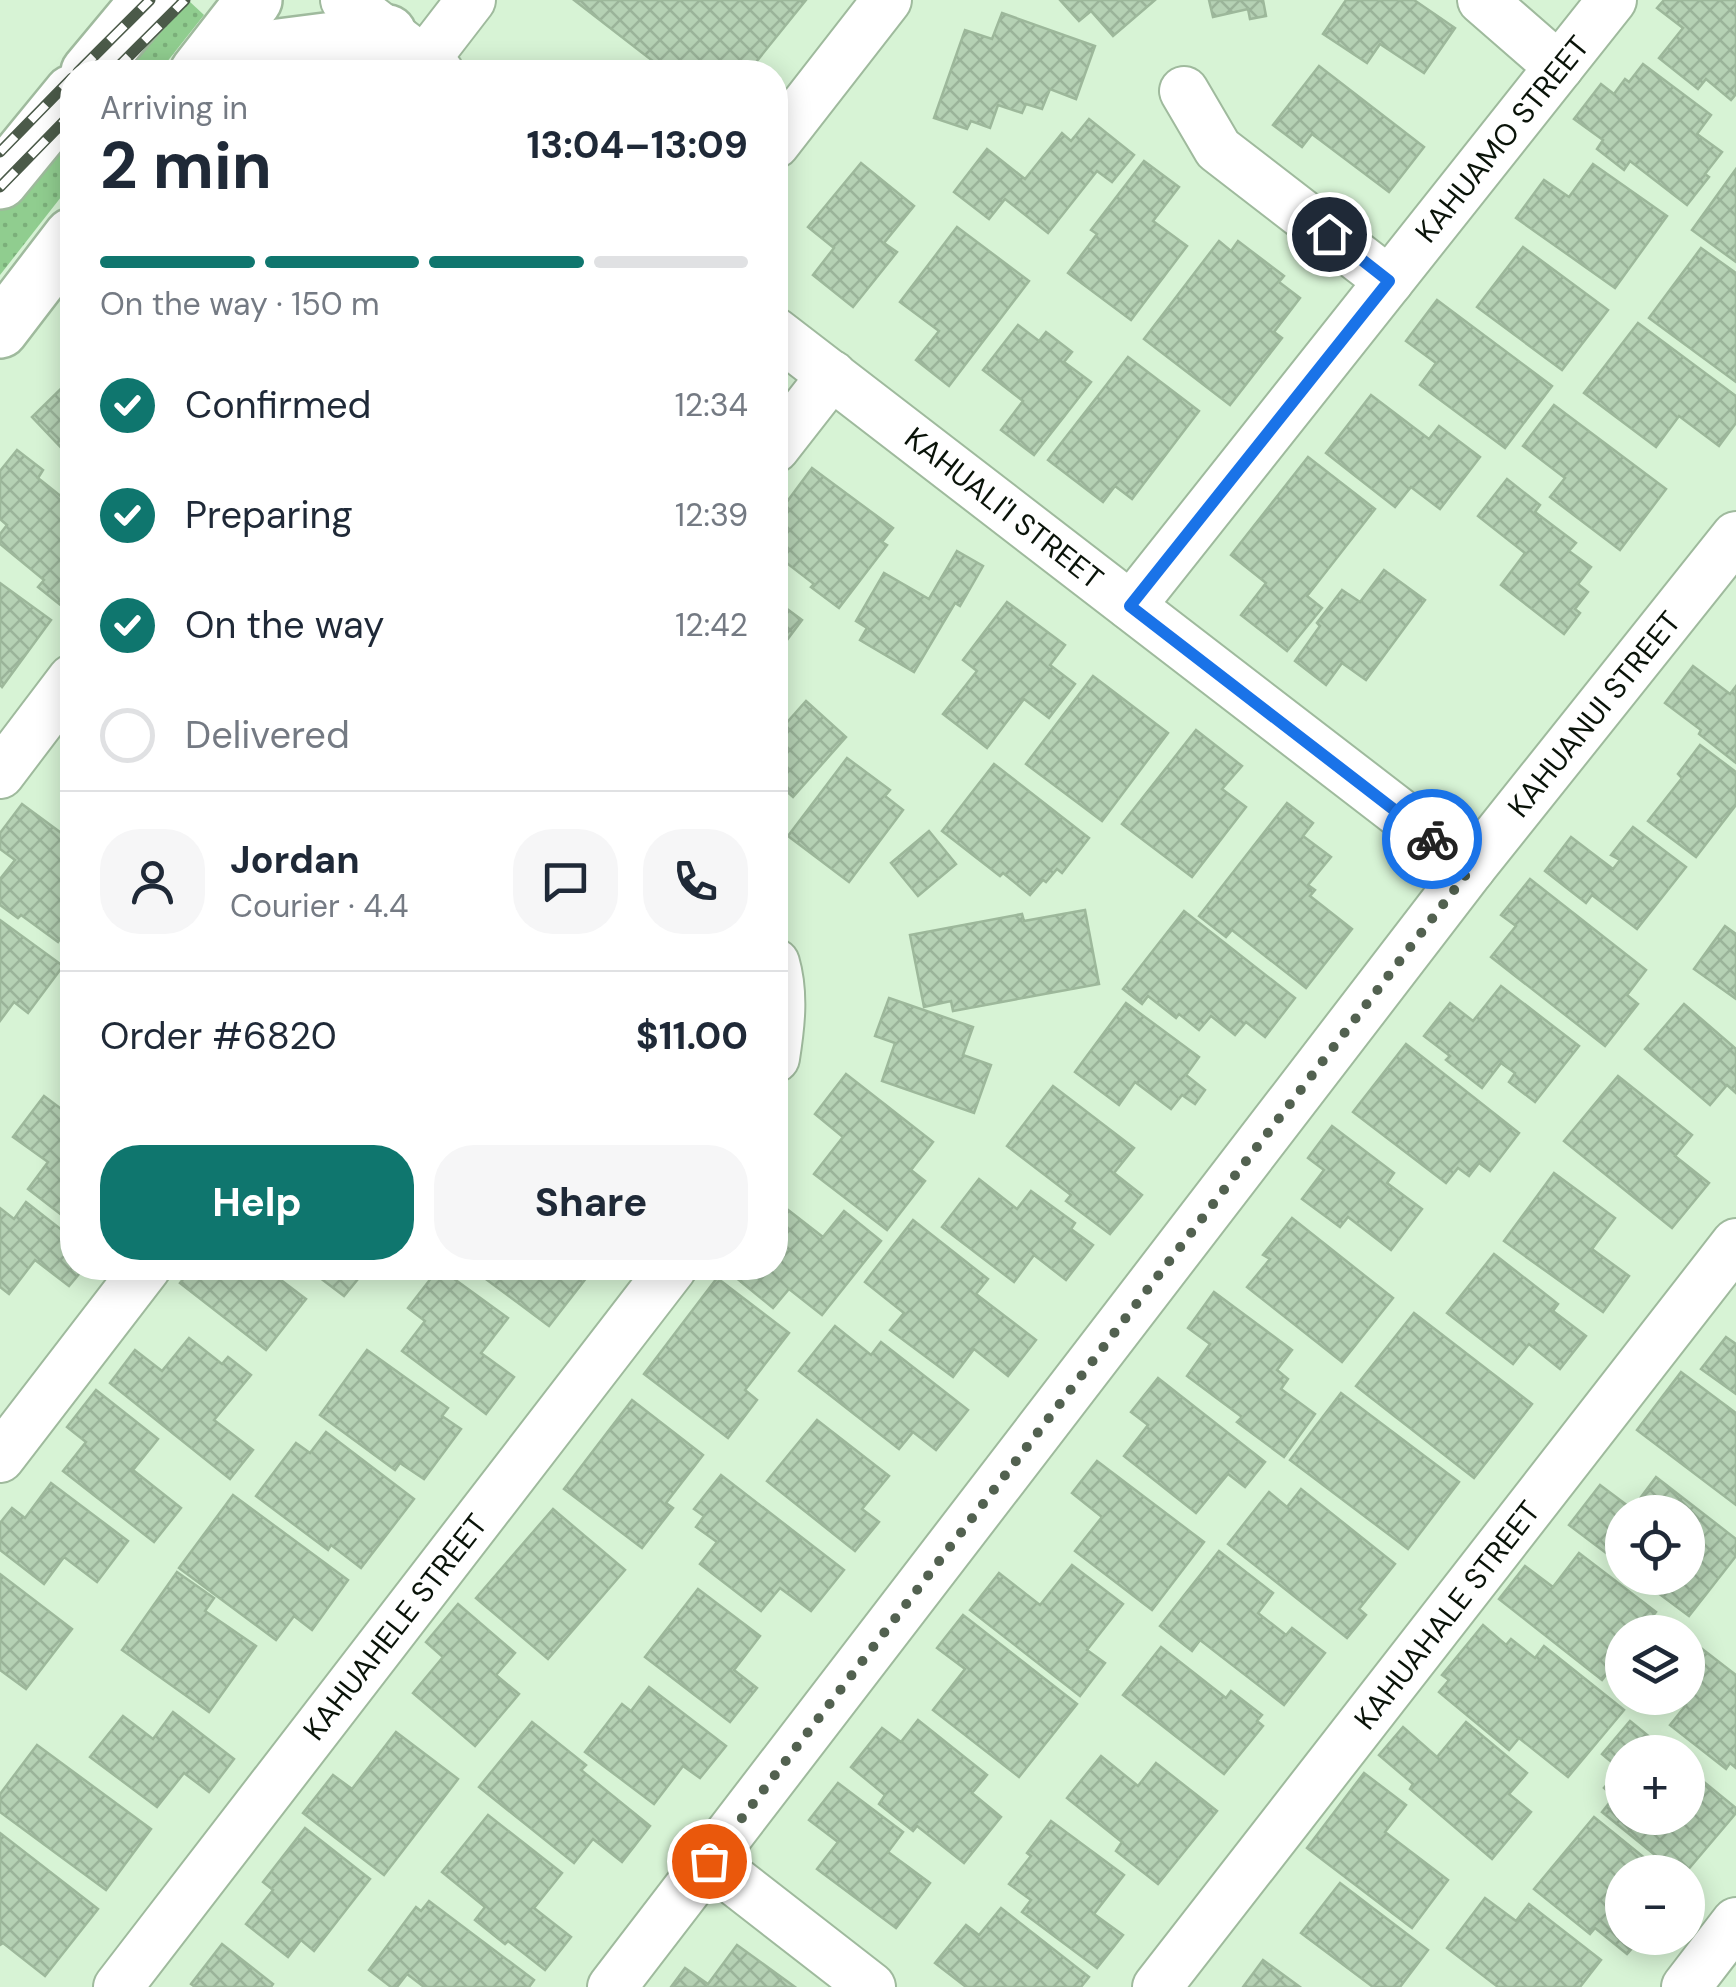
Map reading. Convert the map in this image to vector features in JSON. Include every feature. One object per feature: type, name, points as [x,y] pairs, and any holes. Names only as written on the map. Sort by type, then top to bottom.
[{"type":"main road","points":[[100,60],[149,0]]},
{"type":"main road","points":[[207,60],[254,0]]},
{"type":"main road","points":[[242,60],[279,47],[409,42]]},
{"type":"main road","points":[[0,182],[60,108]]},
{"type":"main road","points":[[0,330],[60,252]]},
{"type":"street","points":[[345,0],[409,42],[471,0]]},
{"type":"street","points":[[788,127],[887,0]]},
{"type":"street","points":[[1482,0],[1559,67]]},
{"type":"street","name":"KAHUAMO STREET","points":[[1130,606],[1612,0]]},
{"type":"street","points":[[1184,90],[1218,149],[1389,281]]},
{"type":"street","name":"KAHUALI'I STREET","points":[[788,342],[1471,868]]},
{"type":"street","points":[[788,431],[832,375]]},
{"type":"street","name":"KAHUANUI STREET","points":[[612,1987],[1471,868],[1736,536]]},
{"type":"street","points":[[0,774],[60,695]]},
{"type":"street","name":"KAHUAHALE STREET","points":[[1157,1987],[1736,1243]]},
{"type":"street","points":[[0,1458],[137,1280]]},
{"type":"street","name":"KAHUAHELE STREET","points":[[118,1987],[663,1280]]},
{"type":"street","points":[[709,1861],[870,1987]]},
{"type":"street","points":[[1686,1987],[1736,1922]]},
{"type":"green space","points":[[175,0],[188,0],[204,15],[168,60],[123,60]]},
{"type":"green space","points":[[60,134],[60,198],[0,275],[0,207]]},
{"type":"building","points":[[574,0],[806,0],[758,60],[652,60]]},
{"type":"building","points":[[1060,0],[1155,0],[1113,36],[1091,11],[1079,21]]},
{"type":"building","points":[[1209,0],[1263,0],[1266,16],[1250,19],[1248,9],[1213,17]]},
{"type":"building","points":[[1346,0],[1414,0],[1455,28],[1424,73],[1380,44],[1367,63],[1323,34]]},
{"type":"building","points":[[1664,0],[1736,0],[1736,94],[1731,100],[1706,79],[1698,89],[1659,58],[1683,28],[1657,8]]},
{"type":"building","points":[[1002,13],[1095,46],[1076,99],[1050,89],[1042,109],[1026,104],[1022,113],[998,105],[990,128],[971,121],[967,129],[934,118],[965,30],[992,39]]},
{"type":"building","points":[[1643,64],[1711,115],[1697,134],[1722,152],[1687,205],[1630,161],[1624,170],[1597,149],[1603,140],[1574,119],[1601,84],[1614,94]]},
{"type":"building","points":[[1319,66],[1424,147],[1389,192],[1312,134],[1302,147],[1273,125]]},
{"type":"building","points":[[1089,119],[1134,155],[1112,182],[1097,171],[1048,233],[1005,199],[989,219],[954,192],[987,149],[1025,179],[1062,133],[1071,141]]},
{"type":"building","points":[[1144,161],[1179,187],[1153,221],[1187,246],[1131,320],[1068,273],[1097,234],[1091,230]]},
{"type":"building","points":[[861,163],[914,206],[884,243],[897,252],[853,307],[813,275],[834,248],[808,227]]},
{"type":"building","points":[[1593,164],[1667,216],[1615,288],[1516,218],[1544,180],[1569,197]]},
{"type":"building","points":[[1736,169],[1736,262],[1692,230]]},
{"type":"building","points":[[957,227],[1029,281],[949,386],[916,360],[939,331],[900,302]]},
{"type":"building","points":[[1219,241],[1231,251],[1238,241],[1284,276],[1279,282],[1300,298],[1274,332],[1282,338],[1230,405],[1144,339]]},
{"type":"building","points":[[1523,247],[1608,310],[1562,370],[1477,307]]},
{"type":"building","points":[[1701,248],[1736,273],[1736,382],[1649,318]]},
{"type":"building","points":[[1437,300],[1552,386],[1505,448],[1420,385],[1436,363],[1406,341]]},
{"type":"building","points":[[1638,323],[1736,396],[1736,423],[1719,446],[1679,416],[1656,447],[1584,393]]},
{"type":"building","points":[[1018,325],[1039,341],[1046,332],[1072,352],[1064,362],[1091,382],[1034,455],[1001,430],[1023,401],[983,370]]},
{"type":"building","points":[[1128,357],[1199,411],[1132,499],[1115,486],[1103,502],[1048,460]]},
{"type":"building","points":[[60,390],[60,446],[32,417]]},
{"type":"building","points":[[1371,395],[1429,439],[1439,426],[1480,457],[1440,509],[1411,487],[1395,507],[1326,453]]},
{"type":"building","points":[[1554,405],[1666,489],[1620,550],[1550,497],[1565,478],[1523,446]]},
{"type":"building","points":[[17,450],[43,470],[38,478],[60,495],[60,605],[38,587],[44,580],[0,544],[0,534],[7,525],[0,519],[0,471]]},
{"type":"building","points":[[1308,457],[1375,509],[1307,596],[1322,608],[1287,651],[1241,615],[1266,583],[1231,555]]},
{"type":"building","points":[[812,468],[893,528],[882,542],[887,545],[839,608],[788,564],[788,500]]},
{"type":"building","points":[[1507,479],[1540,505],[1535,512],[1576,543],[1569,551],[1591,567],[1578,584],[1588,592],[1575,609],[1580,613],[1564,634],[1501,585],[1525,553],[1478,516]]},
{"type":"building","points":[[957,551],[983,566],[960,606],[955,603],[914,672],[860,640],[867,628],[856,621],[884,573],[929,599]]},
{"type":"building","points":[[1384,570],[1425,600],[1366,680],[1342,663],[1326,685],[1295,661],[1342,590],[1360,602]]},
{"type":"building","points":[[0,583],[51,620],[2,687],[0,685]]},
{"type":"building","points":[[1007,602],[1065,645],[1050,665],[1075,684],[1049,718],[1024,699],[987,748],[943,714],[977,671],[963,660]]},
{"type":"building","points":[[788,610],[802,620],[788,639]]},
{"type":"building","points":[[1693,666],[1730,694],[1736,686],[1736,763],[1665,703]]},
{"type":"building","points":[[1093,676],[1168,733],[1102,821],[1026,764]]},
{"type":"building","points":[[806,701],[846,737],[793,797],[788,793],[788,721]]},
{"type":"building","points":[[1196,730],[1242,766],[1222,789],[1246,807],[1192,877],[1122,824]]},
{"type":"building","points":[[1700,745],[1736,772],[1736,805],[1696,857],[1648,821],[1682,778],[1678,774]]},
{"type":"building","points":[[847,758],[890,790],[885,796],[903,810],[849,882],[788,836]]},
{"type":"building","points":[[994,764],[1089,838],[1062,873],[1057,869],[1030,895],[942,831]]},
{"type":"building","points":[[1287,803],[1313,823],[1303,836],[1331,857],[1308,885],[1315,890],[1310,896],[1352,929],[1306,988],[1232,930],[1226,937],[1199,916]]},
{"type":"building","points":[[22,804],[60,832],[58,942],[0,905],[0,879],[15,860],[0,849],[0,833]]},
{"type":"building","points":[[1633,827],[1686,867],[1637,929],[1592,895],[1586,903],[1545,871],[1571,837],[1613,869],[1620,860],[1611,855]]},
{"type":"building","points":[[929,831],[956,864],[918,896],[891,863]]},
{"type":"building","points":[[1530,879],[1646,970],[1627,995],[1638,1004],[1605,1046],[1491,957],[1516,926],[1501,915]]},
{"type":"building","points":[[1085,910],[1099,984],[953,1011],[951,1001],[924,1007],[910,935],[1022,914],[1024,921]]},
{"type":"building","points":[[1184,911],[1295,998],[1265,1037],[1246,1022],[1235,1035],[1211,1016],[1199,1030],[1148,996],[1142,1004],[1123,989]]},
{"type":"building","points":[[0,920],[60,964],[60,970],[28,1013],[14,1002],[0,1021]]},
{"type":"building","points":[[1725,926],[1736,934],[1736,999],[1694,969]]},
{"type":"building","points":[[1501,986],[1579,1046],[1535,1102],[1509,1082],[1515,1073],[1501,1063],[1482,1088],[1446,1060],[1450,1056],[1424,1036],[1450,1003],[1473,1021]]},
{"type":"building","points":[[889,998],[973,1027],[963,1055],[991,1065],[974,1113],[882,1081],[895,1043],[875,1036]]},
{"type":"building","points":[[1126,1003],[1199,1057],[1186,1075],[1205,1090],[1195,1104],[1182,1095],[1171,1109],[1135,1082],[1119,1105],[1075,1072]]},
{"type":"building","points":[[1684,1004],[1736,1049],[1736,1093],[1727,1085],[1710,1105],[1645,1049]]},
{"type":"building","points":[[1406,1044],[1519,1133],[1490,1171],[1479,1163],[1469,1176],[1458,1168],[1446,1183],[1353,1112]]},
{"type":"building","points":[[846,1074],[933,1142],[911,1170],[925,1181],[887,1230],[814,1174],[843,1137],[815,1114]]},
{"type":"building","points":[[1618,1076],[1692,1135],[1675,1156],[1709,1183],[1672,1228],[1564,1141]]},
{"type":"building","points":[[1053,1086],[1134,1148],[1114,1173],[1142,1195],[1110,1234],[1066,1201],[1071,1195],[1007,1146]]},
{"type":"building","points":[[44,1096],[60,1108],[60,1214],[28,1189],[48,1162],[13,1137]]},
{"type":"building","points":[[1332,1126],[1394,1173],[1387,1183],[1422,1209],[1391,1250],[1348,1217],[1340,1227],[1302,1199],[1324,1170],[1308,1158]]},
{"type":"building","points":[[1554,1173],[1615,1218],[1592,1249],[1629,1276],[1603,1312],[1504,1241]]},
{"type":"building","points":[[979,1179],[1017,1209],[1031,1191],[1075,1223],[1071,1229],[1093,1245],[1066,1280],[1034,1255],[1014,1282],[942,1227]]},
{"type":"building","points":[[26,1202],[60,1229],[60,1279],[35,1260],[9,1294],[0,1287],[0,1208],[14,1219]]},
{"type":"building","points":[[788,1210],[823,1237],[844,1211],[881,1241],[822,1315],[789,1289],[773,1308],[739,1280],[788,1280]]},
{"type":"building","points":[[1292,1218],[1393,1298],[1342,1362],[1247,1287],[1270,1259],[1263,1255]]},
{"type":"building","points":[[913,1220],[988,1279],[976,1294],[1036,1340],[1008,1376],[974,1349],[953,1377],[890,1330],[904,1313],[865,1282]]},
{"type":"building","points":[[1494,1254],[1558,1304],[1553,1311],[1586,1336],[1560,1369],[1529,1344],[1513,1364],[1447,1313]]},
{"type":"building","points":[[281,1280],[306,1299],[266,1350],[180,1283]]},
{"type":"building","points":[[323,1280],[357,1280],[344,1296]]},
{"type":"building","points":[[430,1280],[456,1280],[508,1318],[481,1353],[514,1377],[486,1414],[402,1351],[425,1321],[408,1308]]},
{"type":"building","points":[[487,1280],[585,1280],[549,1326]]},
{"type":"building","points":[[715,1280],[789,1333],[745,1390],[757,1400],[728,1438],[644,1374]]},
{"type":"building","points":[[1214,1292],[1292,1350],[1277,1370],[1288,1379],[1281,1389],[1315,1414],[1284,1457],[1237,1422],[1242,1417],[1187,1376],[1210,1344],[1188,1328]]},
{"type":"building","points":[[1414,1313],[1532,1404],[1474,1478],[1356,1386]]},
{"type":"building","points":[[835,1326],[871,1355],[881,1342],[968,1410],[936,1450],[913,1432],[899,1449],[799,1371]]},
{"type":"building","points":[[1726,1337],[1736,1344],[1736,1394],[1701,1369]]},
{"type":"building","points":[[189,1338],[222,1364],[228,1357],[251,1375],[214,1420],[253,1450],[230,1479],[110,1383],[135,1350],[162,1371]]},
{"type":"building","points":[[367,1350],[448,1408],[442,1416],[461,1429],[424,1479],[400,1463],[395,1470],[320,1415]]},
{"type":"building","points":[[1681,1372],[1736,1413],[1736,1505],[1637,1430]]},
{"type":"building","points":[[1158,1378],[1265,1462],[1245,1487],[1228,1474],[1196,1513],[1124,1456],[1148,1425],[1131,1412]]},
{"type":"building","points":[[96,1390],[158,1439],[133,1470],[181,1508],[154,1542],[63,1471],[86,1442],[67,1427]]},
{"type":"building","points":[[1341,1393],[1459,1482],[1408,1549],[1290,1460]]},
{"type":"building","points":[[632,1400],[703,1455],[666,1503],[673,1508],[642,1548],[564,1489]]},
{"type":"building","points":[[817,1420],[889,1476],[862,1509],[879,1522],[855,1551],[767,1481]]},
{"type":"building","points":[[326,1432],[414,1499],[361,1568],[331,1545],[328,1550],[256,1496],[296,1443],[310,1453]]},
{"type":"building","points":[[1097,1461],[1204,1542],[1152,1610],[1075,1551],[1102,1517],[1072,1493]]},
{"type":"building","points":[[721,1475],[844,1570],[811,1611],[780,1588],[761,1611],[700,1564],[717,1542],[696,1527],[704,1516],[694,1509]]},
{"type":"building","points":[[1656,1477],[1679,1495],[1642,1495]]},
{"type":"building","points":[[51,1483],[128,1541],[97,1582],[64,1557],[44,1584],[0,1550],[0,1523],[12,1508],[25,1518]]},
{"type":"building","points":[[1600,1485],[1613,1495],[1605,1495],[1605,1552],[1569,1525]]},
{"type":"building","points":[[1301,1489],[1395,1564],[1359,1609],[1366,1615],[1347,1638],[1228,1544],[1269,1492],[1287,1507]]},
{"type":"building","points":[[233,1495],[348,1580],[312,1630],[294,1616],[276,1640],[179,1568]]},
{"type":"building","points":[[553,1509],[625,1570],[548,1659],[476,1598]]},
{"type":"building","points":[[1705,1515],[1736,1539],[1736,1556],[1690,1615],[1661,1595],[1705,1595]]},
{"type":"building","points":[[1219,1551],[1273,1593],[1258,1613],[1286,1635],[1292,1628],[1325,1653],[1284,1705],[1200,1640],[1192,1651],[1160,1626]]},
{"type":"building","points":[[1579,1553],[1605,1573],[1605,1595],[1634,1595],[1656,1612],[1605,1615],[1602,1680],[1499,1599],[1525,1566],[1553,1587]]},
{"type":"building","points":[[1072,1565],[1123,1604],[1087,1650],[1105,1663],[1080,1696],[970,1610],[999,1573],[1040,1605]]},
{"type":"building","points":[[177,1572],[214,1598],[205,1611],[256,1646],[209,1712],[122,1650]]},
{"type":"building","points":[[0,1574],[72,1629],[26,1689],[0,1670]]},
{"type":"building","points":[[698,1589],[760,1636],[734,1670],[757,1688],[730,1722],[645,1657]]},
{"type":"building","points":[[458,1604],[515,1653],[496,1675],[519,1694],[475,1746],[413,1693],[443,1657],[426,1642]]},
{"type":"building","points":[[963,1615],[1077,1704],[1019,1777],[933,1710],[965,1669],[937,1648]]},
{"type":"building","points":[[1483,1625],[1506,1645],[1511,1639],[1535,1658],[1544,1646],[1605,1695],[1605,1715],[1620,1715],[1568,1777],[1519,1738],[1509,1750],[1439,1692],[1449,1680],[1442,1675]]},
{"type":"building","points":[[1161,1647],[1226,1698],[1231,1691],[1262,1715],[1257,1721],[1263,1726],[1224,1774],[1123,1695]]},
{"type":"building","points":[[1705,1651],[1736,1675],[1736,1768],[1730,1763],[1726,1769],[1705,1752],[1705,1735],[1683,1735],[1670,1725],[1678,1715],[1705,1715]]},
{"type":"building","points":[[649,1687],[726,1746],[700,1778],[683,1766],[654,1804],[585,1752],[622,1704],[631,1711]]},
{"type":"building","points":[[173,1712],[234,1759],[209,1792],[184,1773],[157,1807],[90,1757],[123,1716],[153,1739]]},
{"type":"building","points":[[918,1720],[987,1775],[972,1793],[1001,1817],[964,1863],[917,1826],[913,1831],[879,1804],[885,1795],[851,1767],[882,1728],[901,1742]]},
{"type":"building","points":[[1630,1721],[1647,1735],[1618,1735]]},
{"type":"building","points":[[532,1722],[586,1765],[581,1770],[650,1826],[622,1862],[593,1839],[574,1863],[479,1787]]},
{"type":"building","points":[[1466,1722],[1527,1773],[1509,1794],[1531,1812],[1492,1859],[1410,1789],[1413,1784],[1379,1755],[1403,1727],[1437,1757]]},
{"type":"building","points":[[396,1732],[458,1779],[384,1875],[303,1813],[333,1775],[352,1789]]},
{"type":"building","points":[[37,1745],[151,1829],[106,1890],[0,1812],[0,1794]]},
{"type":"building","points":[[1101,1756],[1138,1786],[1156,1763],[1217,1811],[1158,1884],[1116,1851],[1122,1842],[1067,1798]]},
{"type":"building","points":[[1364,1773],[1406,1805],[1385,1832],[1448,1880],[1412,1928],[1307,1848]]},
{"type":"building","points":[[838,1783],[903,1832],[888,1852],[930,1883],[896,1928],[817,1869],[838,1842],[809,1820]]},
{"type":"building","points":[[1705,1783],[1736,1808],[1736,1813],[1700,1855],[1655,1855],[1630,1835],[1705,1835]]},
{"type":"building","points":[[488,1815],[562,1873],[534,1908],[571,1937],[545,1970],[475,1920],[485,1907],[442,1872]]},
{"type":"building","points":[[1594,1817],[1605,1826],[1605,1835],[1616,1835],[1641,1855],[1605,1855],[1605,1936],[1595,1928],[1590,1934],[1534,1889]]},
{"type":"building","points":[[1051,1821],[1124,1875],[1094,1914],[1123,1935],[1097,1968],[1022,1912],[1031,1900],[1009,1884]]},
{"type":"building","points":[[305,1828],[370,1879],[314,1951],[301,1940],[288,1957],[246,1924],[273,1890],[263,1882]]},
{"type":"building","points":[[0,1833],[98,1909],[45,1976],[3,1943],[0,1945]]},
{"type":"building","points":[[1340,1883],[1428,1950],[1400,1987],[1373,1987],[1301,1933]]},
{"type":"building","points":[[1485,1898],[1516,1921],[1529,1904],[1601,1960],[1580,1987],[1498,1987],[1447,1948]]},
{"type":"building","points":[[429,1901],[534,1980],[529,1987],[424,1987],[407,1974],[397,1987],[391,1987],[369,1970],[416,1907],[421,1911]]},
{"type":"building","points":[[1001,1908],[1089,1977],[1081,1987],[966,1987],[935,1963],[966,1925],[979,1935]]},
{"type":"building","points":[[222,1944],[273,1984],[271,1987],[191,1984]]},
{"type":"building","points":[[737,1945],[795,1987],[671,1987],[685,1968],[708,1984]]},
{"type":"building","points":[[1263,1960],[1300,1987],[1243,1987]]},
{"type":"railway","points":[[90,60],[150,0]]},
{"type":"railway","points":[[125,60],[185,0]]},
{"type":"railway","points":[[0,152],[60,90]]},
{"type":"railway","points":[[0,187],[60,125]]},
{"type":"way so far","points":[[709,1861],[1471,868],[1432,839]]},
{"type":"route","points":[[1329,234],[1389,281],[1130,606],[1432,839]]}]
